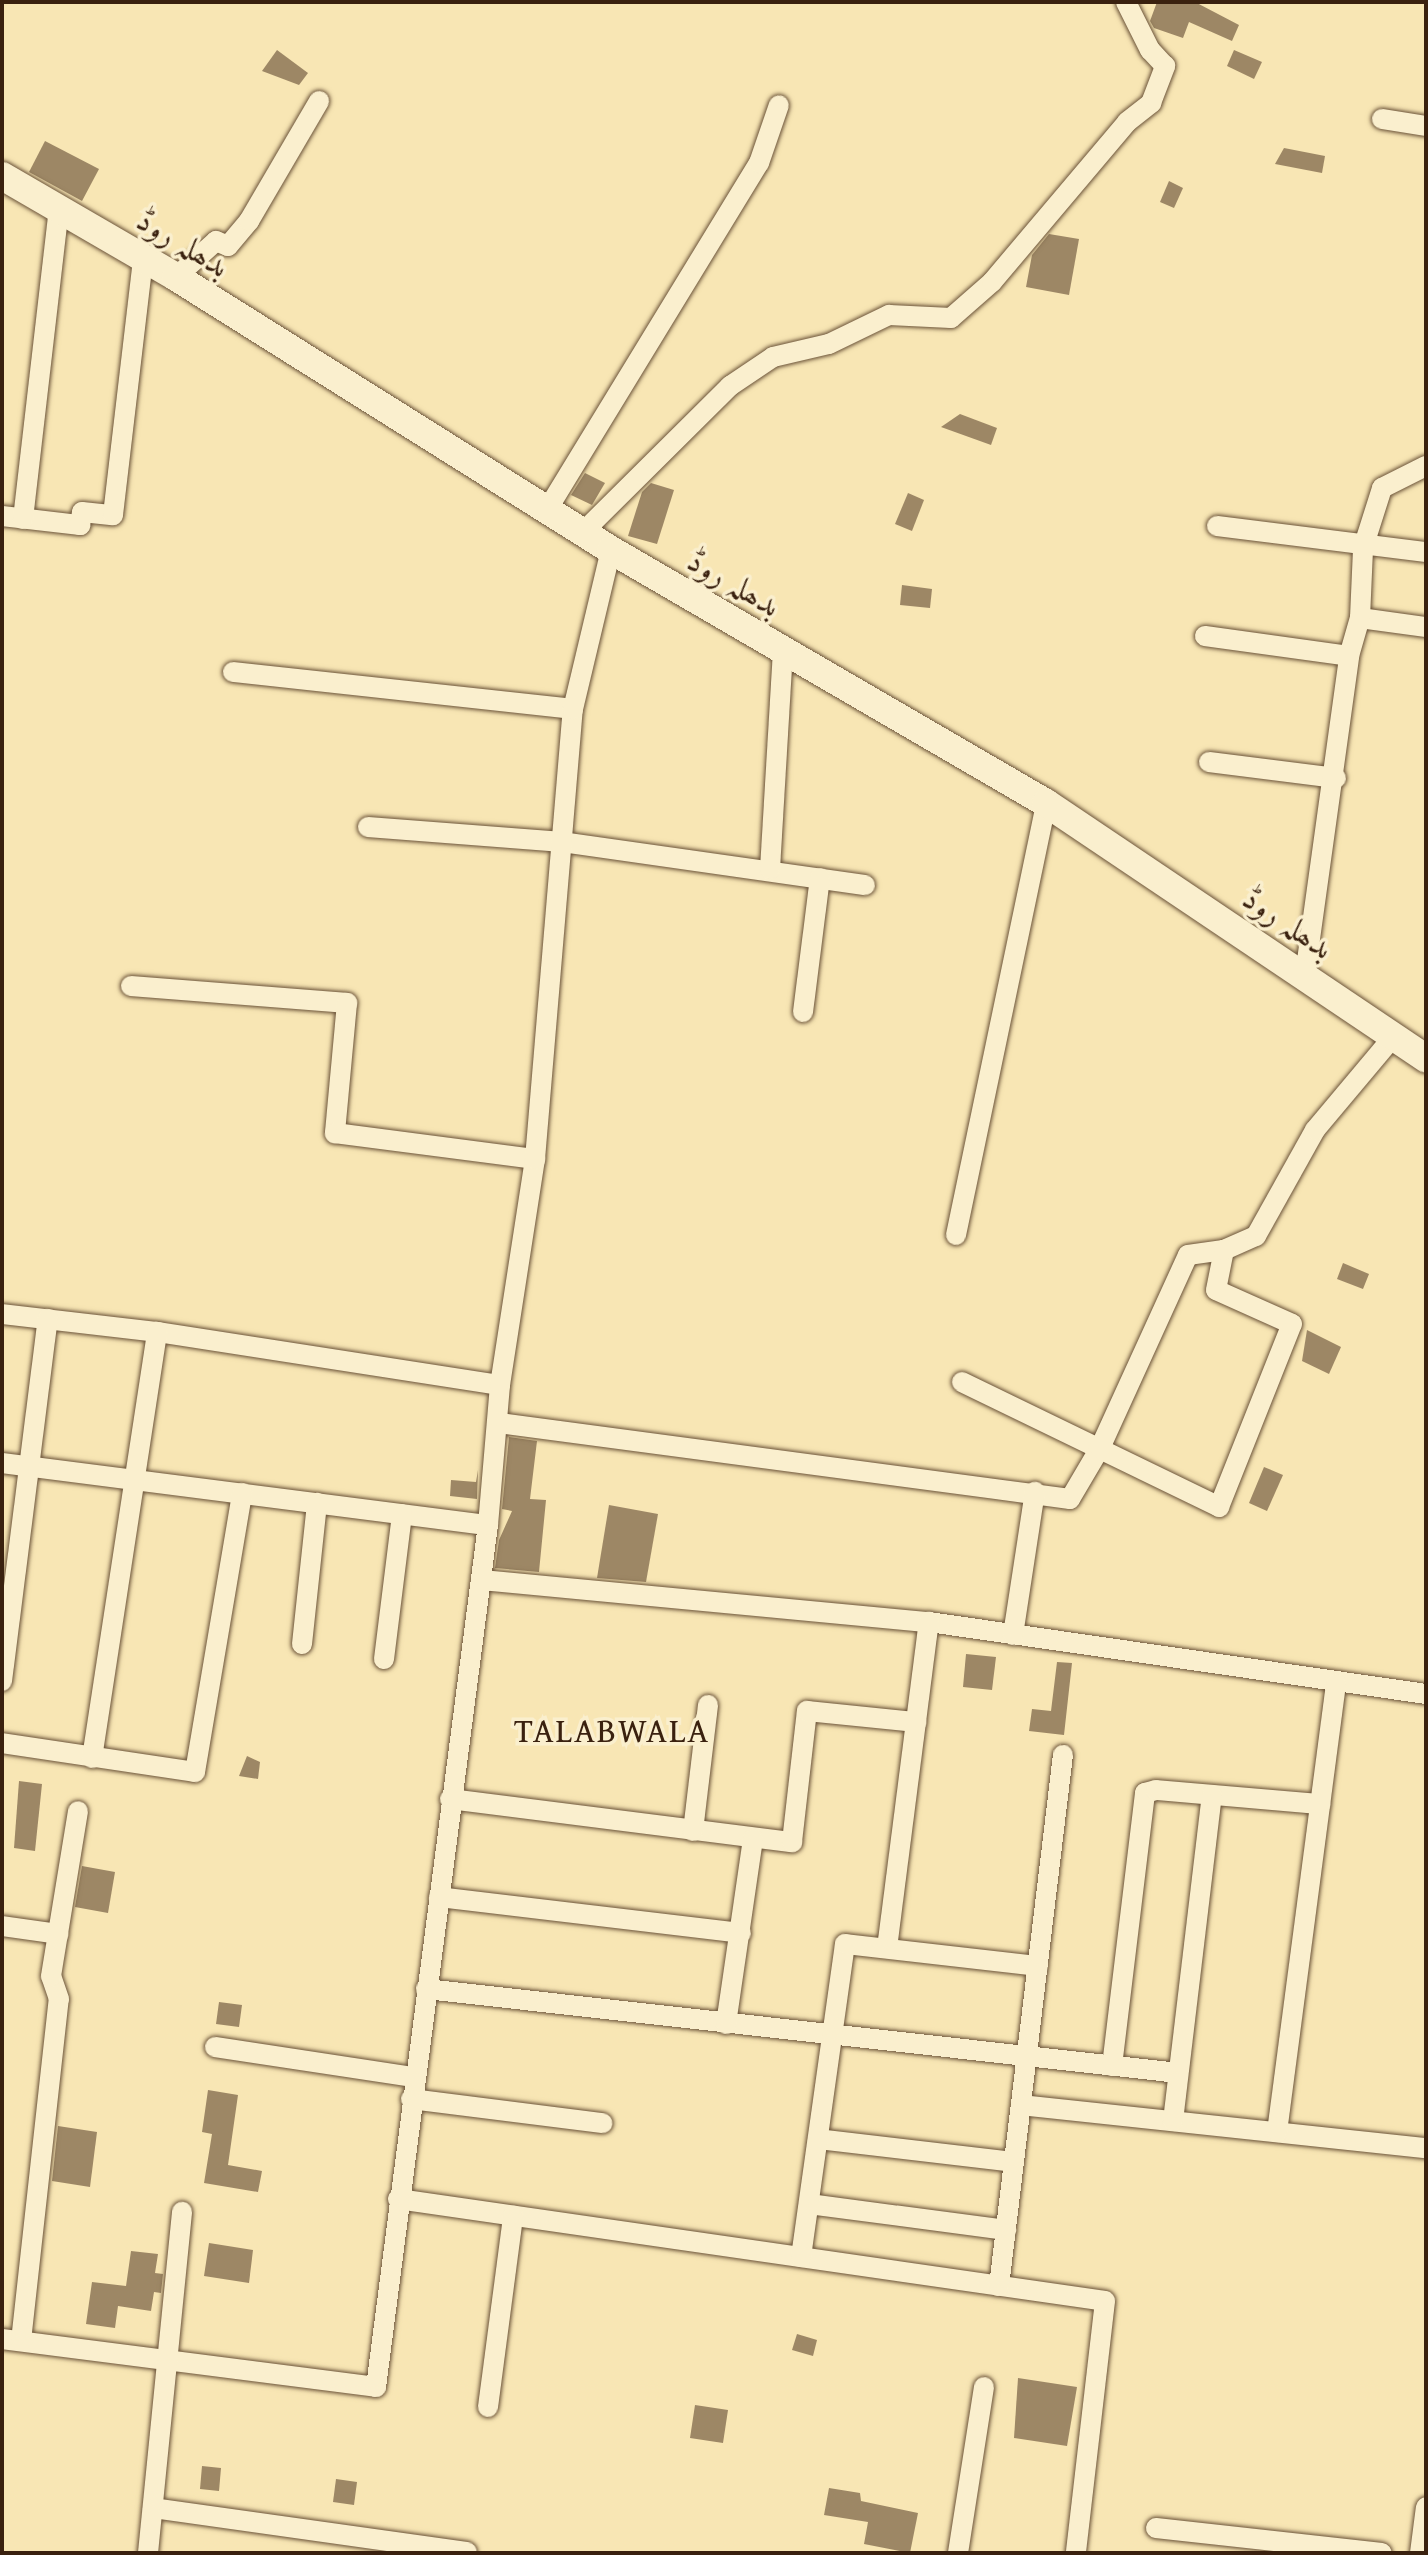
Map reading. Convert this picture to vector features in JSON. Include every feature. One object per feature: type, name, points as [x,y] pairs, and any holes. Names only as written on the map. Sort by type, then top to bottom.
[{"type":"main road","name":"بدھلہ روڈ","points":[[2,176],[176,277],[582,533],[1046,803],[1426,1058]]},
{"type":"street","points":[[582,533],[730,386],[773,357],[829,344],[889,315],[951,318],[992,282],[1127,122],[1151,103],[1165,66],[1150,50],[1126,2]]},
{"type":"street","points":[[176,277],[216,241],[228,246],[249,221],[319,101]]},
{"type":"street","points":[[547,510],[759,163],[779,105]]},
{"type":"street","points":[[1382,119],[1426,126]]},
{"type":"street","points":[[23,519],[59,209]]},
{"type":"street","points":[[2,516],[80,525],[82,512],[113,515],[143,258]]},
{"type":"street","points":[[1305,975],[1336,778],[1349,656],[1360,618],[1363,548],[1382,488],[1426,466]]},
{"type":"street","points":[[1217,526],[1363,548],[1426,552]]},
{"type":"street","points":[[78,1811],[51,1976],[59,1999],[12,2340],[376,2387],[398,2199],[488,1525],[500,1385],[535,1159],[573,709],[611,550]]},
{"type":"street","points":[[1360,618],[1426,627]]},
{"type":"street","points":[[1205,636],[1349,656]]},
{"type":"street","points":[[770,869],[783,651]]},
{"type":"street","points":[[233,672],[573,709]]},
{"type":"street","points":[[1209,762],[1336,778]]},
{"type":"street","points":[[956,1235],[1046,803]]},
{"type":"street","points":[[368,827],[562,842],[770,869],[865,885]]},
{"type":"street","points":[[803,1012],[820,878]]},
{"type":"street","points":[[131,986],[347,1003],[335,1133],[535,1159]]},
{"type":"street","points":[[499,1423],[1070,1499],[1100,1448],[1188,1255],[1224,1250],[1256,1236],[1315,1130],[1394,1036]]},
{"type":"street","points":[[962,1382],[1219,1507],[1292,1324],[1216,1290],[1224,1250]]},
{"type":"street","points":[[2,1314],[157,1332],[500,1385]]},
{"type":"street","points":[[2,1681],[10,1554],[29,1465],[48,1319]]},
{"type":"street","points":[[92,1758],[132,1478],[157,1332]]},
{"type":"street","points":[[2,1463],[488,1525]]},
{"type":"street","points":[[1013,1635],[1035,1492]]},
{"type":"street","points":[[2,1743],[195,1772],[242,1493]]},
{"type":"street","points":[[302,1644],[317,1503]]},
{"type":"street","points":[[384,1659],[402,1514]]},
{"type":"street","points":[[481,1580],[929,1622],[1336,1684],[1426,1694]]},
{"type":"street","points":[[887,1948],[929,1622]]},
{"type":"street","points":[[1277,2132],[1336,1684]]},
{"type":"street","points":[[693,1831],[708,1705]]},
{"type":"street","points":[[450,1799],[792,1842],[807,1711],[916,1722]]},
{"type":"street","points":[[999,2286],[1063,1755]]},
{"type":"street","points":[[1112,2066],[1145,1793],[1320,1804]]},
{"type":"street","points":[[1173,2121],[1212,1795]]},
{"type":"street","points":[[726,2024],[753,1839]]},
{"type":"street","points":[[439,1897],[741,1933]]},
{"type":"street","points":[[2,1926],[58,1934]]},
{"type":"street","points":[[801,2257],[845,1944],[1038,1966]]},
{"type":"street","points":[[426,1989],[1178,2073]]},
{"type":"street","points":[[215,2047],[414,2077]]},
{"type":"street","points":[[411,2099],[602,2123]]},
{"type":"street","points":[[1021,2105],[1426,2148]]},
{"type":"street","points":[[818,2139],[1014,2162]]},
{"type":"street","points":[[398,2199],[1105,2301],[1076,2553]]},
{"type":"street","points":[[809,2204],[1006,2230]]},
{"type":"street","points":[[148,2553],[182,2212]]},
{"type":"street","points":[[488,2407],[513,2216]]},
{"type":"street","points":[[958,2553],[984,2387]]},
{"type":"street","points":[[1420,2553],[1426,2507]]},
{"type":"street","points":[[153,2508],[467,2552]]},
{"type":"street","points":[[1156,2528],[1382,2553]]},
{"type":"building","points":[[1157,2],[1195,2],[1239,25],[1232,41],[1189,22],[1183,38],[1154,28],[1150,21]]},
{"type":"building","points":[[277,50],[308,73],[299,85],[262,71]]},
{"type":"building","points":[[1234,50],[1262,62],[1254,79],[1227,66]]},
{"type":"building","points":[[45,141],[99,169],[82,201],[29,172]]},
{"type":"building","points":[[1284,148],[1325,156],[1322,173],[1275,164]]},
{"type":"building","points":[[1169,181],[1183,188],[1174,208],[1160,202]]},
{"type":"building","points":[[1049,234],[1079,239],[1069,295],[1026,287],[1032,255]]},
{"type":"building","points":[[960,414],[997,428],[991,445],[941,427]]},
{"type":"building","points":[[585,473],[605,483],[592,505],[571,495]]},
{"type":"building","points":[[651,483],[674,490],[657,544],[628,536],[642,492]]},
{"type":"building","points":[[908,493],[924,500],[912,531],[895,524]]},
{"type":"building","points":[[902,585],[932,589],[930,608],[900,605]]},
{"type":"building","points":[[1343,1263],[1369,1274],[1363,1289],[1337,1279]]},
{"type":"building","points":[[1307,1330],[1341,1347],[1329,1374],[1302,1361]]},
{"type":"building","points":[[509,1437],[537,1441],[530,1499],[546,1500],[539,1572],[495,1568],[499,1540],[512,1511],[502,1509]]},
{"type":"building","points":[[1264,1467],[1283,1475],[1267,1511],[1249,1503]]},
{"type":"building","points":[[478,1470],[477,1499],[450,1496],[451,1480],[476,1482]]},
{"type":"building","points":[[609,1505],[658,1514],[646,1582],[597,1578]]},
{"type":"building","points":[[966,1654],[996,1657],[992,1690],[963,1687]]},
{"type":"building","points":[[1057,1662],[1072,1663],[1064,1735],[1029,1731],[1032,1709],[1051,1711]]},
{"type":"building","points":[[247,1756],[260,1762],[258,1779],[239,1776]]},
{"type":"building","points":[[19,1781],[42,1784],[35,1851],[14,1848]]},
{"type":"building","points":[[82,1866],[115,1872],[108,1913],[75,1907]]},
{"type":"building","points":[[219,2002],[242,2005],[239,2027],[216,2024]]},
{"type":"building","points":[[208,2090],[238,2095],[228,2165],[262,2171],[258,2192],[204,2183],[212,2134],[202,2132]]},
{"type":"building","points":[[58,2126],[97,2132],[90,2187],[52,2181]]},
{"type":"building","points":[[209,2243],[253,2250],[249,2283],[204,2276]]},
{"type":"building","points":[[131,2251],[158,2254],[155,2273],[163,2274],[161,2293],[154,2292],[151,2311],[118,2306],[115,2328],[86,2324],[92,2282],[126,2286]]},
{"type":"building","points":[[797,2334],[817,2340],[813,2356],[792,2350]]},
{"type":"building","points":[[1018,2378],[1077,2387],[1067,2446],[1014,2438]]},
{"type":"building","points":[[695,2405],[728,2410],[723,2443],[690,2438]]},
{"type":"building","points":[[202,2466],[221,2468],[219,2491],[200,2489]]},
{"type":"building","points":[[336,2479],[357,2482],[354,2505],[333,2502]]},
{"type":"building","points":[[829,2488],[860,2493],[861,2501],[918,2513],[910,2553],[864,2544],[868,2522],[824,2515]]},
{"type":"district","name":"TALABWALA","points":[[612,1730]]}]
